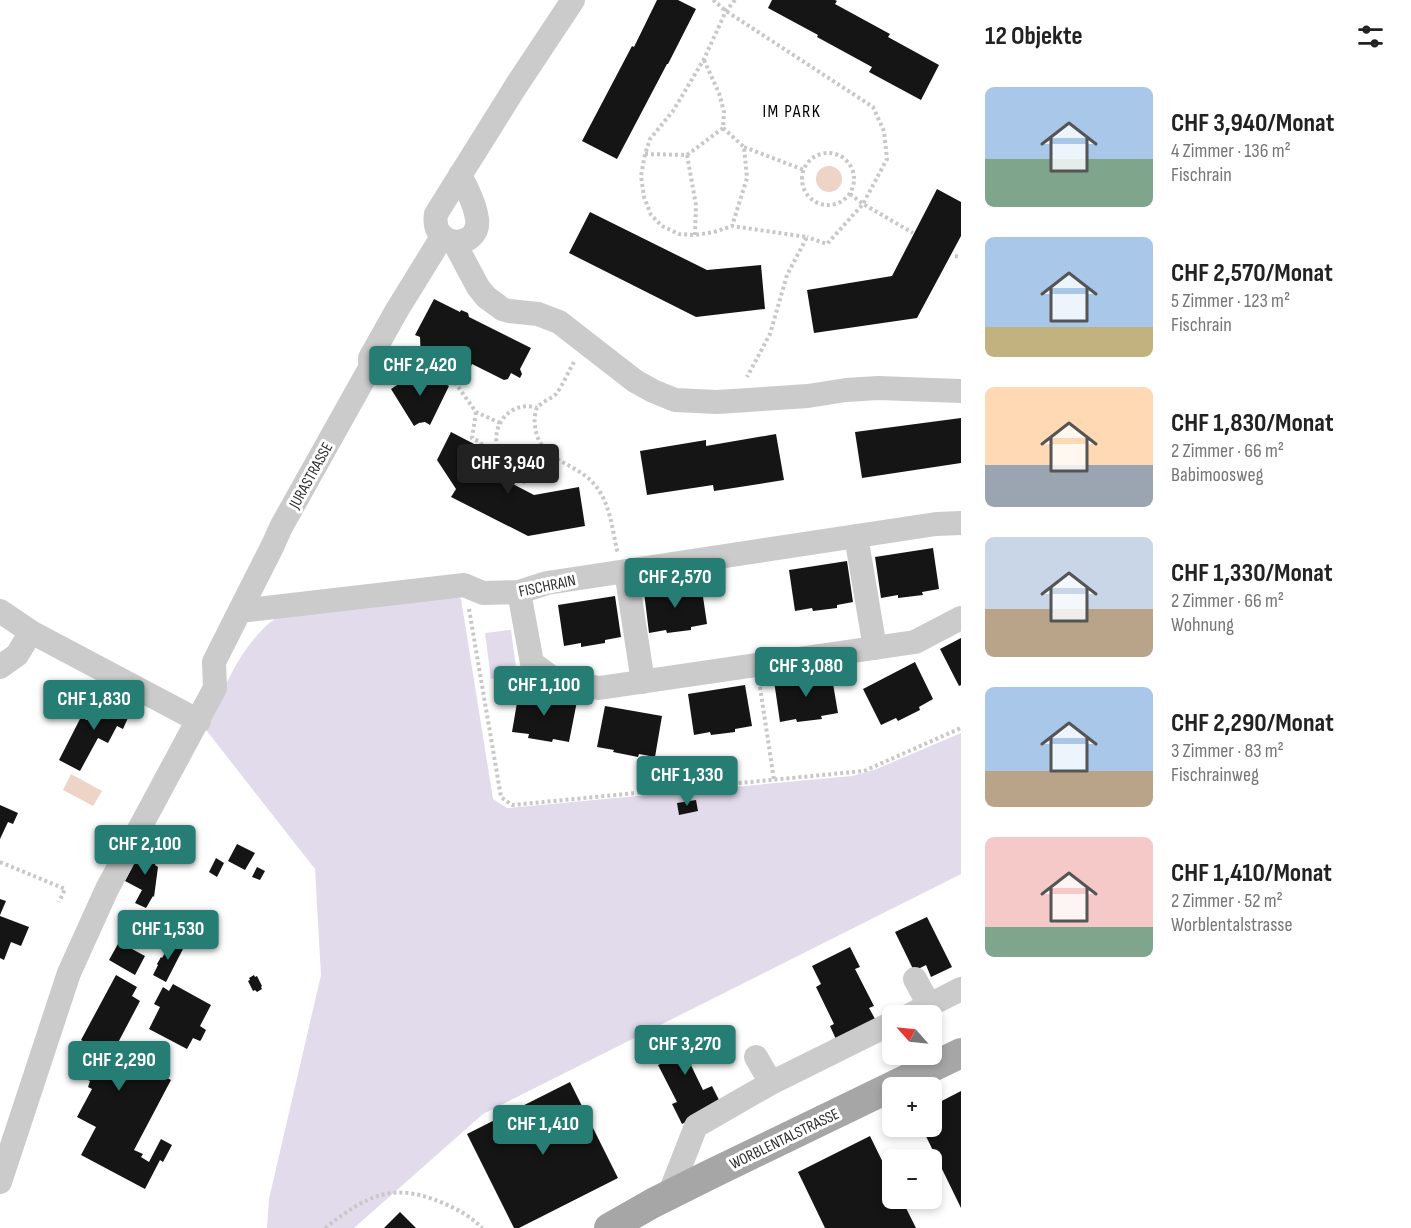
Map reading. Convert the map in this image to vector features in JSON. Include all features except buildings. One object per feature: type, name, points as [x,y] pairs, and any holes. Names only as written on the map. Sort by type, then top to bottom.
[{"type":"main road","name":"WORBLENTALSTRASSE","points":[[609,1228],[669,1195],[961,1053]]},
{"type":"street","points":[[573,0],[436,214],[437,230],[448,239],[486,297],[502,309],[550,318],[566,327],[635,381],[675,400],[717,402],[808,396],[878,388],[961,391]]},
{"type":"street","name":"JURASTRASSE","points":[[0,1182],[69,973],[107,890],[215,688],[214,662],[281,527],[370,368],[370,358],[397,310],[448,239],[464,241],[472,238],[476,230],[477,220],[469,193],[460,175]]},
{"type":"street","name":"FISCHRAIN","points":[[240,611],[464,585],[483,593],[519,592],[547,583],[936,524],[961,523]]},
{"type":"street","points":[[856,536],[875,648]]},
{"type":"street","points":[[626,571],[643,682]]},
{"type":"street","points":[[519,592],[532,663],[555,680],[599,688],[915,642],[961,618]]},
{"type":"street","points":[[0,611],[31,632],[198,721]]},
{"type":"street","points":[[0,666],[17,655],[31,632]]},
{"type":"street","points":[[915,979],[918,1005]]},
{"type":"street","points":[[928,1005],[961,989]]},
{"type":"street","points":[[669,1195],[696,1126],[771,1083],[882,1028]]},
{"type":"street","points":[[756,1057],[771,1083]]},
{"type":"path","points":[[712,0],[726,11],[873,106],[884,130],[887,159],[863,204],[827,244],[807,237],[732,226],[695,235],[679,234],[662,226],[651,215],[644,197],[642,176],[650,139],[673,111],[704,59],[726,11],[735,0]]},
{"type":"path","points":[[645,154],[687,155],[723,128],[724,112],[719,93],[704,59]]},
{"type":"path","points":[[723,128],[744,147],[804,170]]},
{"type":"path","points":[[732,226],[747,178],[744,147]]},
{"type":"path","points":[[825,153],[843,158],[853,174],[850,194],[835,204],[819,204],[806,194],[802,178],[804,170],[816,156],[825,153]]},
{"type":"path","points":[[687,155],[696,205],[695,235]]},
{"type":"path","points":[[850,194],[913,233]]},
{"type":"path","points":[[735,400],[770,334],[787,275],[807,237]]},
{"type":"path","points":[[955,256],[961,257]]},
{"type":"path","points":[[397,310],[404,354],[456,384],[477,412],[500,423]]},
{"type":"path","points":[[590,347],[578,355],[555,394],[537,408],[534,421],[535,430],[541,445],[553,457],[585,475],[602,495],[608,508],[616,550],[623,556],[626,571]]},
{"type":"path","points":[[526,484],[500,452],[496,433],[504,417],[517,408],[524,406],[537,408]]},
{"type":"path","points":[[477,412],[472,438],[480,442],[494,461],[514,468]]},
{"type":"path","points":[[464,585],[501,797],[512,805],[864,771],[961,728]]},
{"type":"path","points":[[756,665],[774,780]]},
{"type":"path","points":[[0,862],[64,889],[59,902]]},
{"type":"path","points":[[325,1228],[362,1202],[381,1194],[405,1192],[419,1194],[449,1205],[482,1228]]},
{"type":"shaded area","points":[[829,166],[838,170],[842,179],[838,188],[829,192],[820,188],[816,179],[820,170]]},
{"type":"shaded area","points":[[452,593],[461,599],[493,799],[507,808],[852,776],[874,770],[961,733],[961,874],[483,1114],[354,1228],[267,1228],[269,1199],[321,975],[315,869],[199,721],[209,720],[245,650],[264,627],[284,612]]},
{"type":"shaded area","points":[[511,630],[517,675],[491,679],[485,633]]},
{"type":"shaded area","points":[[71,774],[102,791],[93,806],[63,790]]},
{"type":"district","name":"IM PARK","points":[[792,111]]}]
